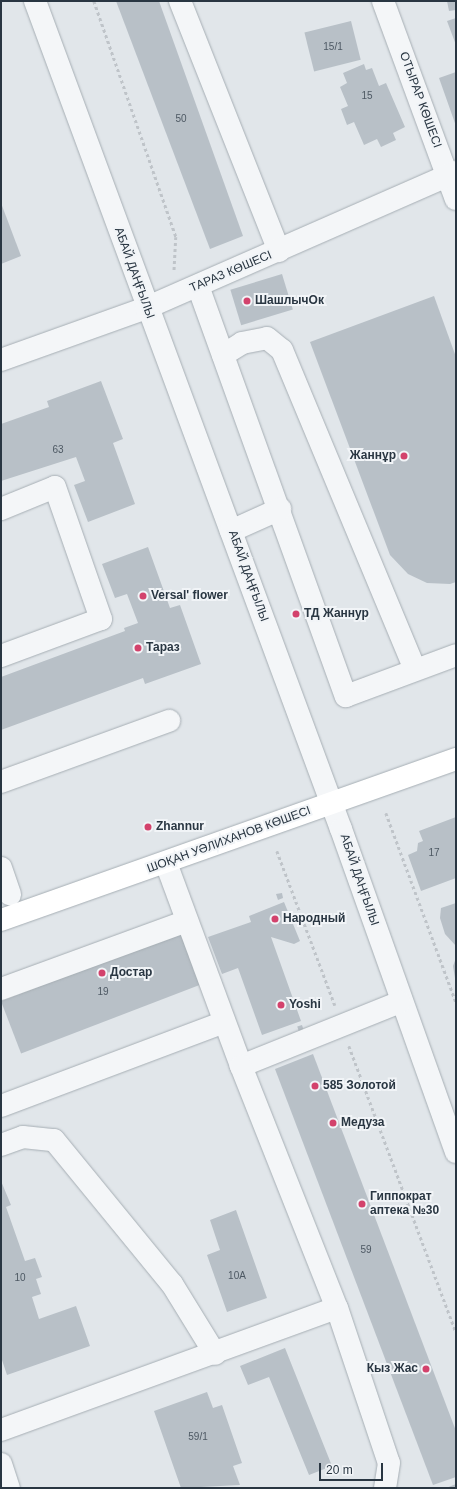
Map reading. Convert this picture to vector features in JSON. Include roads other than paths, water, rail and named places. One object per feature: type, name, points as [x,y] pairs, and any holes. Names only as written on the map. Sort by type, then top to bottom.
[{"type":"main road","name":"ШОҚАН УӘЛИХАНОВ КӨШЕСІ","points":[[1,920],[166,863],[456,759]]},
{"type":"street","name":"АБАЙ ДАҢҒЫЛЫ","points":[[35,1],[146,308],[332,803],[400,1002],[456,1152]]},
{"type":"street","points":[[180,1],[280,251]]},
{"type":"street","name":"ОТЫРАР КӨШЕСІ","points":[[383,1],[452,174],[456,199]]},
{"type":"street","name":"ТАРАЗ КӨШЕСІ","points":[[1,360],[146,308],[280,251],[452,174]]},
{"type":"street","points":[[198,286],[280,509],[346,696],[456,655]]},
{"type":"street","points":[[223,355],[242,342],[267,338],[282,350],[415,670]]},
{"type":"street","points":[[1,509],[55,487],[101,620],[1,656]]},
{"type":"street","points":[[231,531],[280,509]]},
{"type":"street","points":[[1,782],[169,721]]},
{"type":"street","points":[[166,863],[224,1022],[337,1308],[389,1463],[381,1487]]},
{"type":"street","points":[[1,868],[10,894]]},
{"type":"street","points":[[1,989],[187,921]]},
{"type":"street","points":[[241,1066],[400,1002]]},
{"type":"street","points":[[1,1106],[224,1022]]},
{"type":"street","points":[[1,1145],[23,1137],[54,1140],[172,1284],[215,1354]]},
{"type":"street","points":[[1,1430],[215,1354],[337,1308]]},
{"type":"street","points":[[1,1464],[9,1488]]},
{"type":"place","name":"ШашлычОк","points":[[247,301]]},
{"type":"place","name":"Жаннұр","points":[[404,456]]},
{"type":"place","name":"Versal' flower","points":[[143,596]]},
{"type":"place","name":"ТД Жаннур","points":[[296,614]]},
{"type":"place","name":"Тараз","points":[[138,648]]},
{"type":"place","name":"Zhannur","points":[[148,827]]},
{"type":"place","name":"Народный","points":[[275,919]]},
{"type":"place","name":"Достар","points":[[102,973]]},
{"type":"place","name":"Yoshi","points":[[281,1005]]},
{"type":"place","name":"585 Золотой","points":[[315,1086]]},
{"type":"place","name":"Медуза","points":[[333,1123]]},
{"type":"place","name":"Гиппократ аптека №30","points":[[362,1204]]},
{"type":"place","name":"Кыз Жас","points":[[426,1369]]}]
